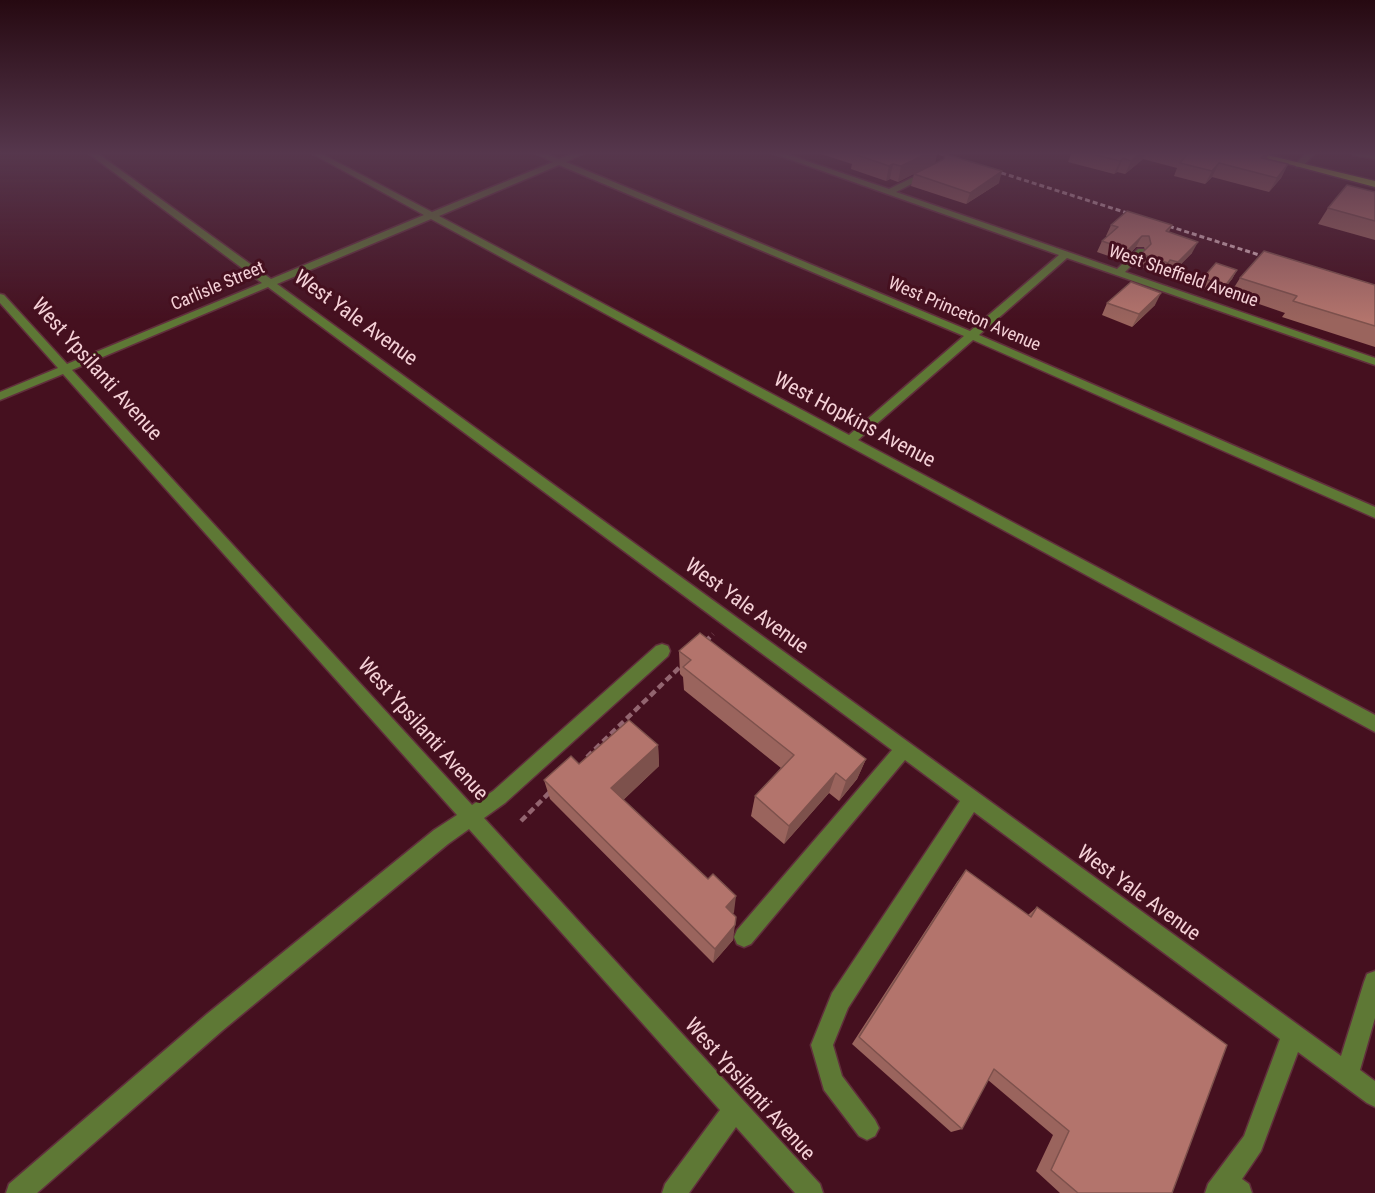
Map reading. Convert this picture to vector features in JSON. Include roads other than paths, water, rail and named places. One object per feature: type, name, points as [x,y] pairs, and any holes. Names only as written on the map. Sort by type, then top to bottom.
[{"type":"street","name":"West Yale Avenue","points":[[169,209],[1375,1095]]},
{"type":"street","name":"West Hopkins Avenue","points":[[418,209],[1375,724]]},
{"type":"street","name":"Carlisle Street","points":[[0,396],[448,209]]},
{"type":"street","name":"West Princeton Avenue","points":[[670,209],[971,335],[1375,513]]},
{"type":"street","name":"West Sheffield Avenue","points":[[937,209],[1375,362]]},
{"type":"street","points":[[1119,272],[1142,251]]},
{"type":"street","points":[[849,441],[1066,254]]},
{"type":"street","name":"West Ypsilanti Avenue","points":[[0,297],[811,1193]]},
{"type":"street","points":[[18,1193],[215,1022],[441,837],[499,797],[662,651]]},
{"type":"street","points":[[744,937],[904,748]]},
{"type":"street","points":[[867,1128],[832,1083],[822,1045],[840,1001],[972,799]]},
{"type":"street","points":[[1347,1074],[1375,982]]},
{"type":"street","points":[[1227,1189],[1253,1143],[1293,1034]]},
{"type":"street","points":[[674,1193],[735,1109]]},
{"type":"railway","points":[[1114,209],[1275,260]]}]
